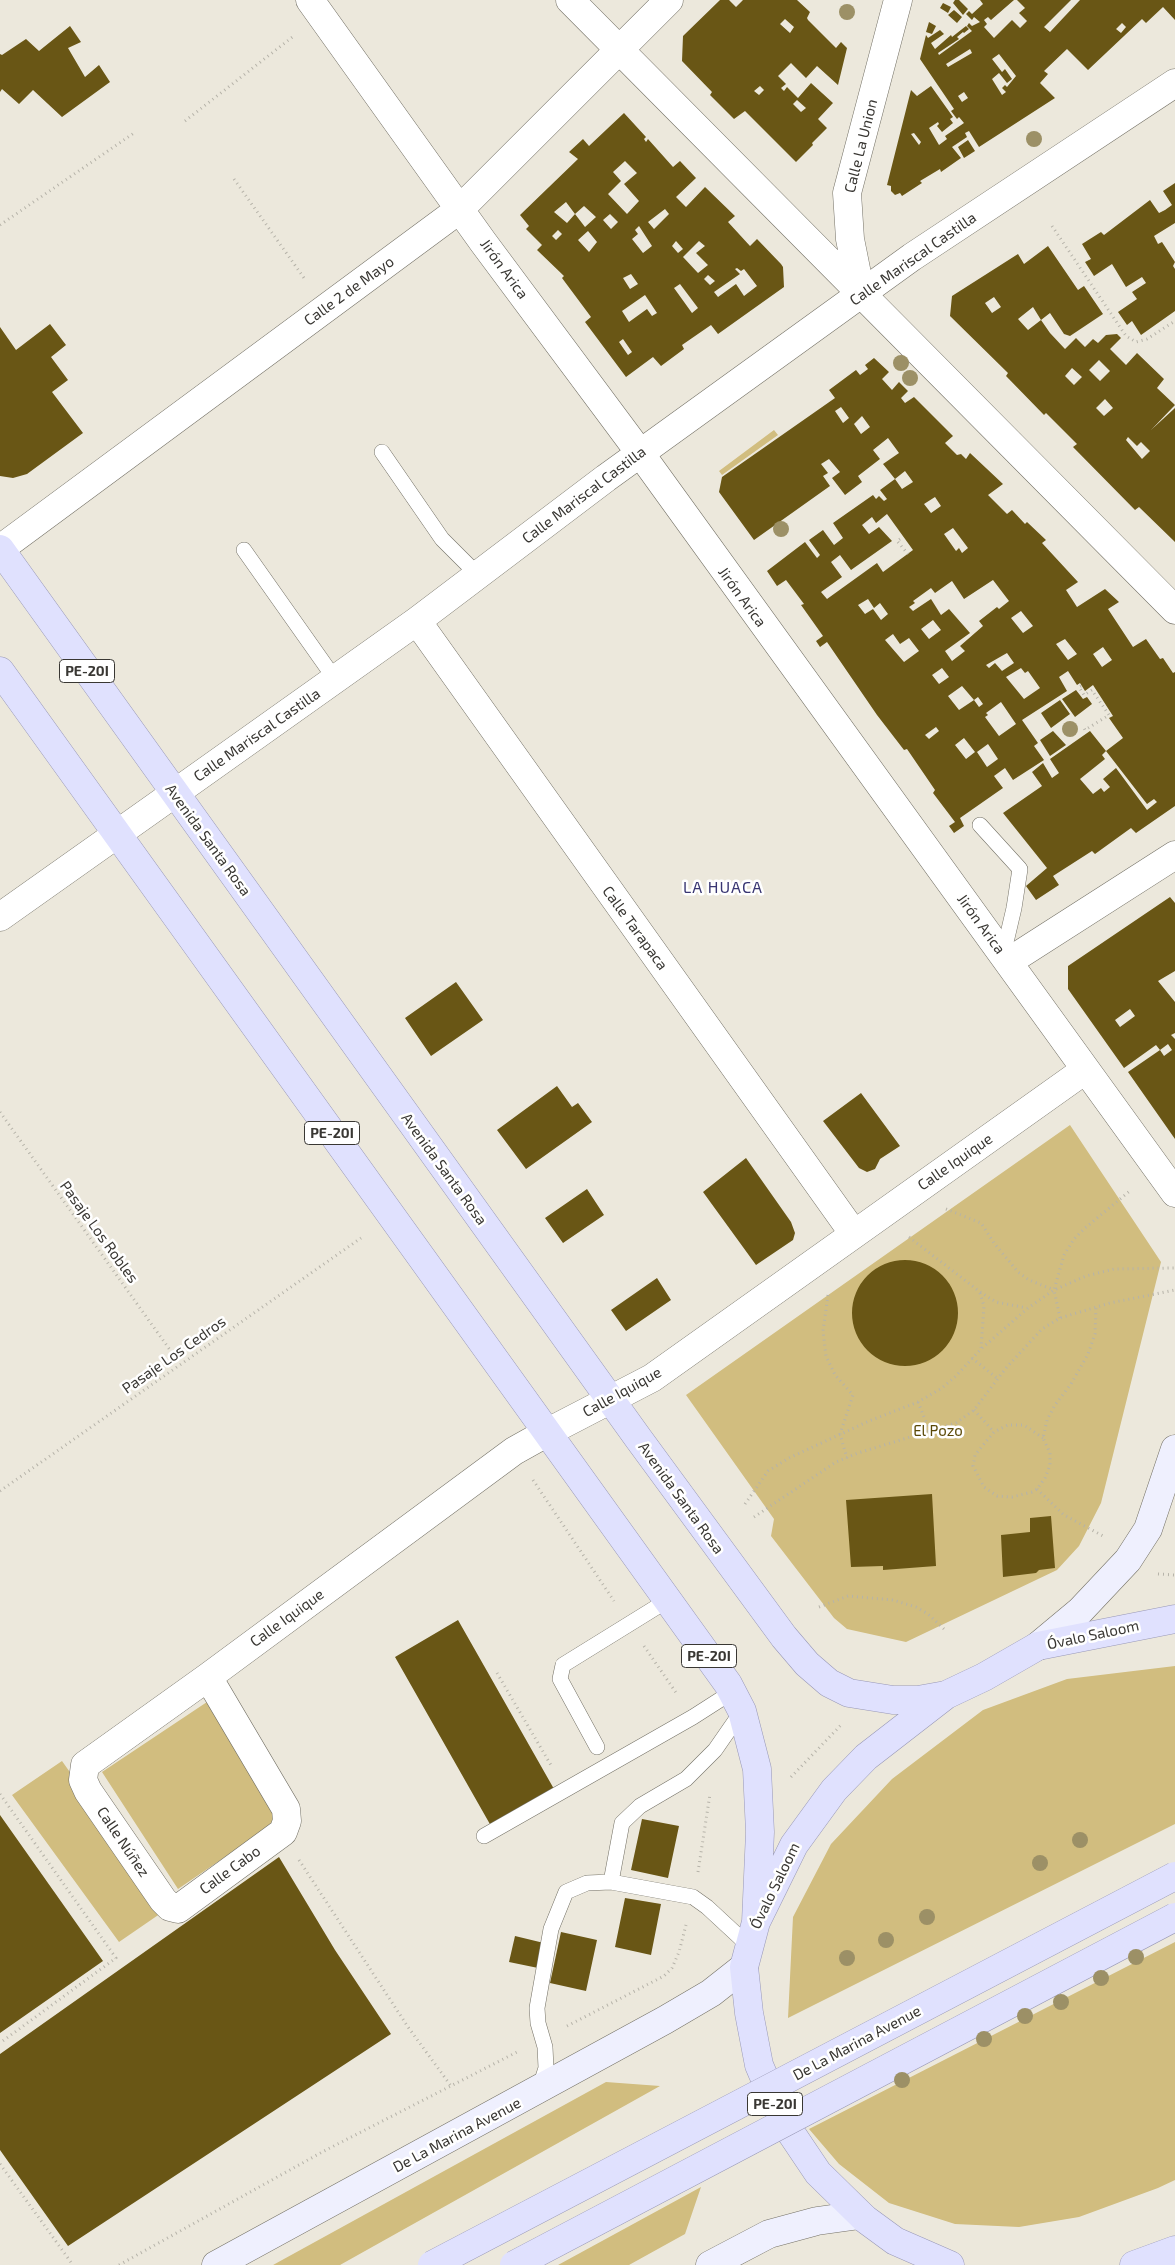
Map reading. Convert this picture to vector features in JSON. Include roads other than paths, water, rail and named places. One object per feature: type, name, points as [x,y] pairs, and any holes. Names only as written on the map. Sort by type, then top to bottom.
[{"type":"main road","name":"Avenida Santa Rosa","points":[[0,549],[784,1637],[807,1664],[829,1683],[849,1693],[868,1698],[893,1700],[918,1700],[946,1695]]},
{"type":"main road","name":"PE-20I","points":[[0,671],[704,1649],[737,1701],[757,1769],[759,1795],[749,1945],[759,2065],[783,2121],[818,2173],[899,2253],[950,2265]]},
{"type":"main road","points":[[1038,1646],[1080,1612],[1128,1560],[1148,1529],[1175,1449]]},
{"type":"main road","name":"Óvalo Saloom","points":[[749,1945],[794,1845],[834,1790],[866,1757],[946,1695],[984,1677],[1038,1646],[1175,1619]]},
{"type":"main road","name":"De La Marina Avenue","points":[[432,2265],[1175,1876]]},
{"type":"main road","points":[[514,2265],[1175,1917]]},
{"type":"main road","name":"De La Marina Avenue","points":[[216,2265],[538,2091],[711,1993],[749,1945]]},
{"type":"main road","points":[[710,2265],[769,2234],[817,2221],[860,2215]]},
{"type":"main road","points":[[1134,2265],[1175,2250]]},
{"type":"street","name":"Jirón Arica","points":[[310,0],[1006,958],[1167,1183]]},
{"type":"street","points":[[570,0],[1175,610]]},
{"type":"street","name":"Calle 2 de Mayo","points":[[0,549],[460,209],[669,0]]},
{"type":"street","name":"Calle La Union","points":[[861,294],[850,238],[847,194],[898,0]]},
{"type":"street","name":"Calle Mariscal Castilla","points":[[0,917],[417,621],[640,453],[912,257],[1175,83]]},
{"type":"street","name":"Calle Tarapaca","points":[[417,621],[854,1234]]},
{"type":"street","points":[[1006,958],[1053,932],[1175,855]]},
{"type":"street","name":"Calle Iquique","points":[[84,1765],[208,1677],[514,1451],[652,1378],[1085,1070]]},
{"type":"street","name":"Calle Cabo","points":[[178,1909],[283,1832],[287,1821],[286,1808],[208,1677]]},
{"type":"street","name":"Calle Núñez","points":[[84,1765],[83,1780],[88,1790],[163,1900],[170,1907],[178,1909]]},
{"type":"lane","points":[[382,452],[442,539],[478,575]]},
{"type":"lane","points":[[244,550],[335,679]]},
{"type":"lane","points":[[980,825],[1020,869],[1006,958]]},
{"type":"lane","points":[[597,1747],[560,1678],[563,1665],[668,1600]]},
{"type":"lane","points":[[484,1836],[693,1716],[737,1701]]},
{"type":"lane","points":[[611,1882],[622,1823],[640,1806],[686,1778],[716,1750],[737,1701]]},
{"type":"lane","points":[[538,2091],[546,2068],[537,2008],[551,1929],[566,1892],[587,1883],[611,1882],[693,1898],[707,1907],[749,1945]]},
{"type":"district","name":"LA HUACA","points":[[723,888]]},
{"type":"park label","name":"El Pozo","points":[[938,1431]]}]
